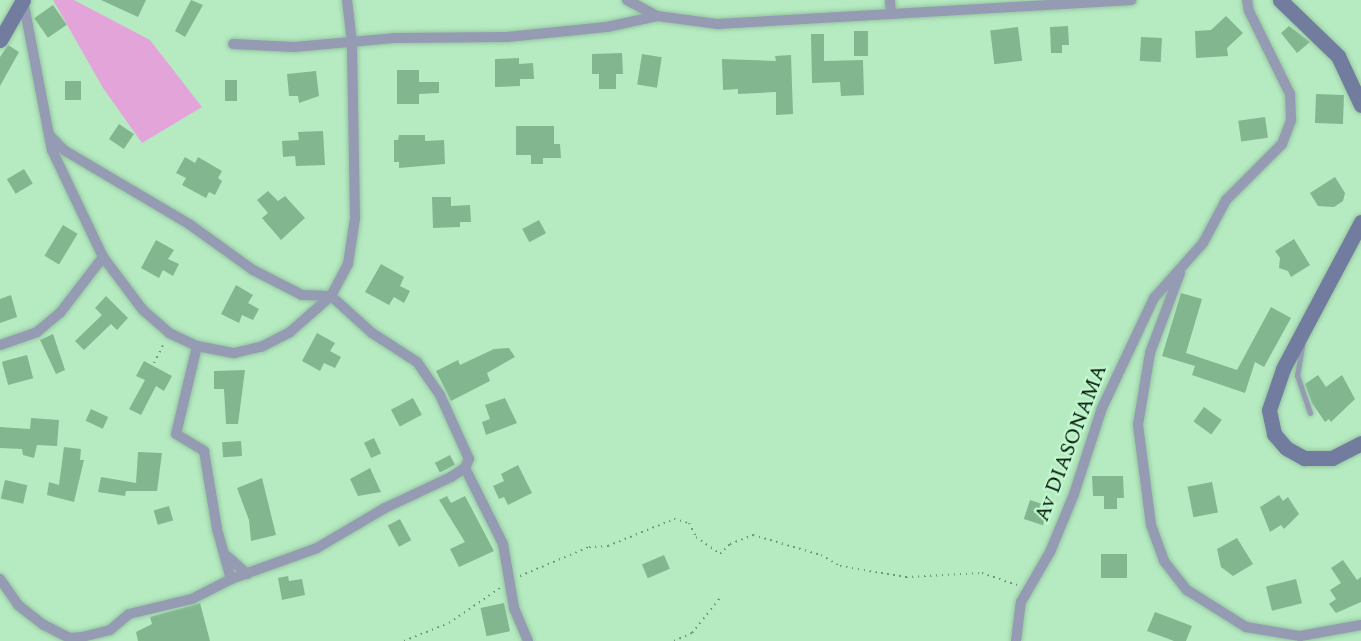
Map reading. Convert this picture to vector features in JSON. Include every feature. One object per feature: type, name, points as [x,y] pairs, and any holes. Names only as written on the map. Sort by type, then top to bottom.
[{"type":"street","points":[[23,0],[38,64],[49,135],[57,164],[103,257],[143,310],[169,333],[197,346],[234,353],[261,348],[290,332],[331,296],[348,264],[355,218],[352,42],[347,0]]},
{"type":"street","points":[[0,40],[5,20],[23,0]]},
{"type":"street","points":[[627,0],[657,16]]},
{"type":"street","points":[[890,0],[891,13]]},
{"type":"street","points":[[233,44],[294,47],[352,42],[559,33],[657,16],[718,24],[1131,0]]},
{"type":"street","name":"Av DIASONAMA","points":[[1016,641],[1021,602],[1050,552],[1074,494],[1096,425],[1126,351],[1154,298],[1203,243],[1226,200],[1282,144],[1291,120],[1290,94],[1249,11],[1247,0]]},
{"type":"street","points":[[1280,0],[1338,56],[1361,105]]},
{"type":"street","points":[[0,579],[23,610],[44,625],[75,638],[110,630],[138,611],[192,599],[231,579],[316,548],[465,468],[470,459],[466,446],[425,370],[372,333],[331,296],[302,295],[254,270],[189,224],[64,150],[49,135]]},
{"type":"street","points":[[1361,222],[1274,390],[1269,422],[1274,434],[1286,448],[1318,460],[1346,453],[1361,443]]},
{"type":"street","points":[[0,345],[37,332],[60,313],[103,257]]},
{"type":"street","points":[[1182,268],[1150,354],[1138,425],[1151,525],[1164,561],[1187,590],[1246,627],[1300,636],[1361,625]]},
{"type":"street","points":[[197,346],[176,434],[204,451],[217,530],[227,556],[231,579]]},
{"type":"street","points":[[465,468],[498,530],[514,608],[528,641]]},
{"type":"street","points":[[227,556],[247,574]]},
{"type":"lane","points":[[1302,333],[1297,375],[1310,413]]},
{"type":"path","points":[[154,363],[169,333]]},
{"type":"path","points":[[404,641],[449,623],[510,580],[589,547],[608,546],[674,519],[689,523],[696,537],[720,554],[730,544],[753,535],[821,555],[840,566],[906,577],[982,573],[1029,588]]},
{"type":"path","points":[[674,641],[692,633],[720,598]]},
{"type":"shaded area","points":[[53,0],[74,0],[150,40],[202,107],[142,143],[103,88]]},
{"type":"building","points":[[101,0],[146,0],[138,17]]},
{"type":"building","points":[[191,0],[203,5],[185,37],[175,31]]},
{"type":"building","points":[[53,5],[67,25],[48,38],[34,18]]},
{"type":"building","points":[[1226,16],[1243,33],[1227,48],[1228,56],[1196,58],[1195,31],[1211,30]]},
{"type":"building","points":[[1068,26],[1069,45],[1062,45],[1062,53],[1051,53],[1050,27]]},
{"type":"building","points":[[1289,26],[1310,42],[1297,53],[1281,33]]},
{"type":"building","points":[[1018,27],[1022,61],[994,64],[990,30]]},
{"type":"building","points":[[854,31],[868,31],[868,56],[854,56]]},
{"type":"building","points":[[811,34],[824,34],[824,61],[863,60],[864,95],[841,96],[840,82],[812,83]]},
{"type":"building","points":[[1141,37],[1162,38],[1161,62],[1140,61]]},
{"type":"building","points":[[8,45],[19,52],[0,86],[0,57]]},
{"type":"building","points":[[622,53],[623,74],[616,74],[616,89],[599,89],[599,74],[592,74],[592,54]]},
{"type":"building","points":[[642,54],[662,57],[657,88],[637,85]]},
{"type":"building","points":[[791,55],[793,114],[776,115],[776,92],[738,94],[738,89],[723,90],[722,59],[776,61],[775,56]]},
{"type":"building","points":[[519,58],[519,64],[533,63],[534,79],[520,79],[520,86],[495,87],[495,59]]},
{"type":"building","points":[[397,70],[419,70],[419,82],[439,82],[439,93],[419,94],[419,104],[397,104]]},
{"type":"building","points":[[316,71],[319,96],[299,103],[298,96],[289,96],[287,74]]},
{"type":"building","points":[[225,80],[237,80],[237,101],[225,101]]},
{"type":"building","points":[[65,81],[81,81],[81,100],[65,100]]},
{"type":"building","points":[[1316,94],[1344,95],[1343,124],[1315,123]]},
{"type":"building","points":[[1265,117],[1268,138],[1241,142],[1238,121]]},
{"type":"building","points":[[119,124],[134,134],[124,149],[109,139]]},
{"type":"building","points":[[516,126],[554,126],[554,144],[560,144],[561,158],[543,158],[543,164],[531,164],[531,155],[516,155]]},
{"type":"building","points":[[323,131],[325,165],[296,166],[295,156],[283,157],[282,141],[299,140],[298,132]]},
{"type":"building","points":[[399,135],[425,135],[425,141],[444,140],[445,164],[399,168],[399,162],[394,162],[394,140],[398,140]]},
{"type":"building","points":[[185,157],[195,163],[198,157],[222,171],[218,178],[222,181],[215,195],[209,192],[206,198],[182,185],[186,178],[176,173]]},
{"type":"building","points":[[24,169],[33,184],[16,194],[7,179]]},
{"type":"building","points":[[1335,177],[1345,193],[1343,201],[1334,207],[1318,206],[1310,193]]},
{"type":"building","points":[[268,191],[278,201],[285,196],[305,218],[281,240],[262,218],[268,213],[257,200]]},
{"type":"building","points":[[432,197],[451,197],[451,206],[470,205],[471,222],[460,222],[460,227],[433,228]]},
{"type":"building","points":[[539,220],[546,233],[529,242],[522,229]]},
{"type":"building","points":[[63,225],[78,234],[59,265],[44,256]]},
{"type":"building","points":[[1294,239],[1310,265],[1291,277],[1288,271],[1279,268],[1280,258],[1275,251]]},
{"type":"building","points":[[156,240],[174,250],[168,259],[179,264],[173,276],[163,270],[159,278],[141,268]]},
{"type":"building","points":[[381,264],[404,277],[400,286],[410,291],[404,303],[394,297],[389,305],[365,292]]},
{"type":"building","points":[[236,285],[253,295],[248,303],[259,309],[253,320],[242,315],[239,323],[221,314]]},
{"type":"building","points":[[1181,293],[1202,299],[1186,353],[1237,370],[1271,307],[1291,318],[1264,367],[1255,362],[1245,393],[1192,375],[1195,366],[1162,356]]},
{"type":"building","points":[[11,295],[17,317],[0,323],[0,299]]},
{"type":"building","points":[[106,296],[128,318],[117,330],[111,324],[84,350],[75,341],[102,315],[95,308]]},
{"type":"building","points":[[317,333],[335,343],[330,351],[341,357],[335,368],[324,363],[320,371],[302,361]]},
{"type":"building","points":[[53,334],[65,370],[56,374],[40,340]]},
{"type":"building","points":[[509,348],[515,357],[487,373],[490,381],[451,401],[436,371],[458,360],[460,365],[494,349]]},
{"type":"building","points":[[27,355],[33,378],[8,385],[2,362]]},
{"type":"building","points":[[144,361],[172,376],[164,391],[156,386],[141,415],[129,409],[145,380],[136,376]]},
{"type":"building","points":[[245,370],[238,424],[226,424],[224,389],[214,389],[214,371]]},
{"type":"building","points":[[1318,375],[1326,387],[1342,375],[1355,399],[1331,422],[1329,419],[1325,422],[1312,403],[1305,384]]},
{"type":"building","points":[[413,398],[422,415],[400,427],[391,410]]},
{"type":"building","points":[[505,398],[517,423],[486,435],[482,422],[490,419],[485,405]]},
{"type":"building","points":[[1204,407],[1222,420],[1211,434],[1193,422]]},
{"type":"building","points":[[91,409],[108,417],[103,429],[86,421]]},
{"type":"building","points":[[31,418],[59,420],[57,446],[37,445],[34,458],[23,455],[22,449],[0,448],[0,427],[30,429]]},
{"type":"building","points":[[374,438],[381,453],[371,458],[364,443]]},
{"type":"building","points":[[241,441],[242,456],[223,457],[222,442]]},
{"type":"building","points":[[64,447],[81,449],[80,460],[84,460],[74,502],[47,495],[49,482],[59,485]]},
{"type":"building","points":[[138,452],[162,453],[157,491],[126,491],[125,496],[98,492],[101,477],[136,483]]},
{"type":"building","points":[[450,455],[455,465],[440,473],[435,463]]},
{"type":"building","points":[[518,465],[532,493],[508,505],[504,497],[499,499],[493,486],[504,481],[501,474]]},
{"type":"building","points":[[370,468],[381,492],[358,496],[350,479]]},
{"type":"building","points":[[1092,476],[1123,476],[1124,498],[1117,498],[1117,509],[1104,509],[1104,496],[1093,496]]},
{"type":"building","points":[[262,478],[276,535],[251,541],[249,520],[237,488]]},
{"type":"building","points":[[5,480],[27,485],[23,504],[1,499]]},
{"type":"building","points":[[1212,482],[1218,512],[1193,517],[1187,487]]},
{"type":"building","points":[[1279,495],[1283,501],[1288,497],[1299,514],[1284,529],[1281,525],[1270,532],[1260,507]]},
{"type":"building","points":[[447,496],[451,503],[465,496],[494,551],[459,567],[450,549],[465,542],[439,500]]},
{"type":"building","points":[[1030,500],[1049,506],[1043,525],[1024,519]]},
{"type":"building","points":[[169,506],[173,520],[158,525],[154,510]]},
{"type":"building","points":[[400,519],[411,540],[399,547],[388,526]]},
{"type":"building","points":[[1237,538],[1253,564],[1233,576],[1221,567],[1217,549]]},
{"type":"building","points":[[1101,554],[1127,554],[1127,578],[1101,578]]},
{"type":"building","points":[[664,555],[670,569],[648,578],[642,564]]},
{"type":"building","points":[[1343,560],[1357,580],[1361,577],[1361,602],[1336,613],[1329,604],[1336,599],[1330,590],[1341,583],[1331,568]]},
{"type":"building","points":[[288,576],[289,581],[302,579],[305,595],[282,600],[278,578]]},
{"type":"building","points":[[1296,579],[1302,603],[1272,611],[1266,586]]},
{"type":"building","points":[[200,603],[210,641],[138,641],[136,632],[152,624],[150,617]]},
{"type":"building","points":[[504,603],[510,631],[487,636],[481,608]]},
{"type":"building","points":[[1155,612],[1192,626],[1186,641],[1174,641],[1147,631]]}]
